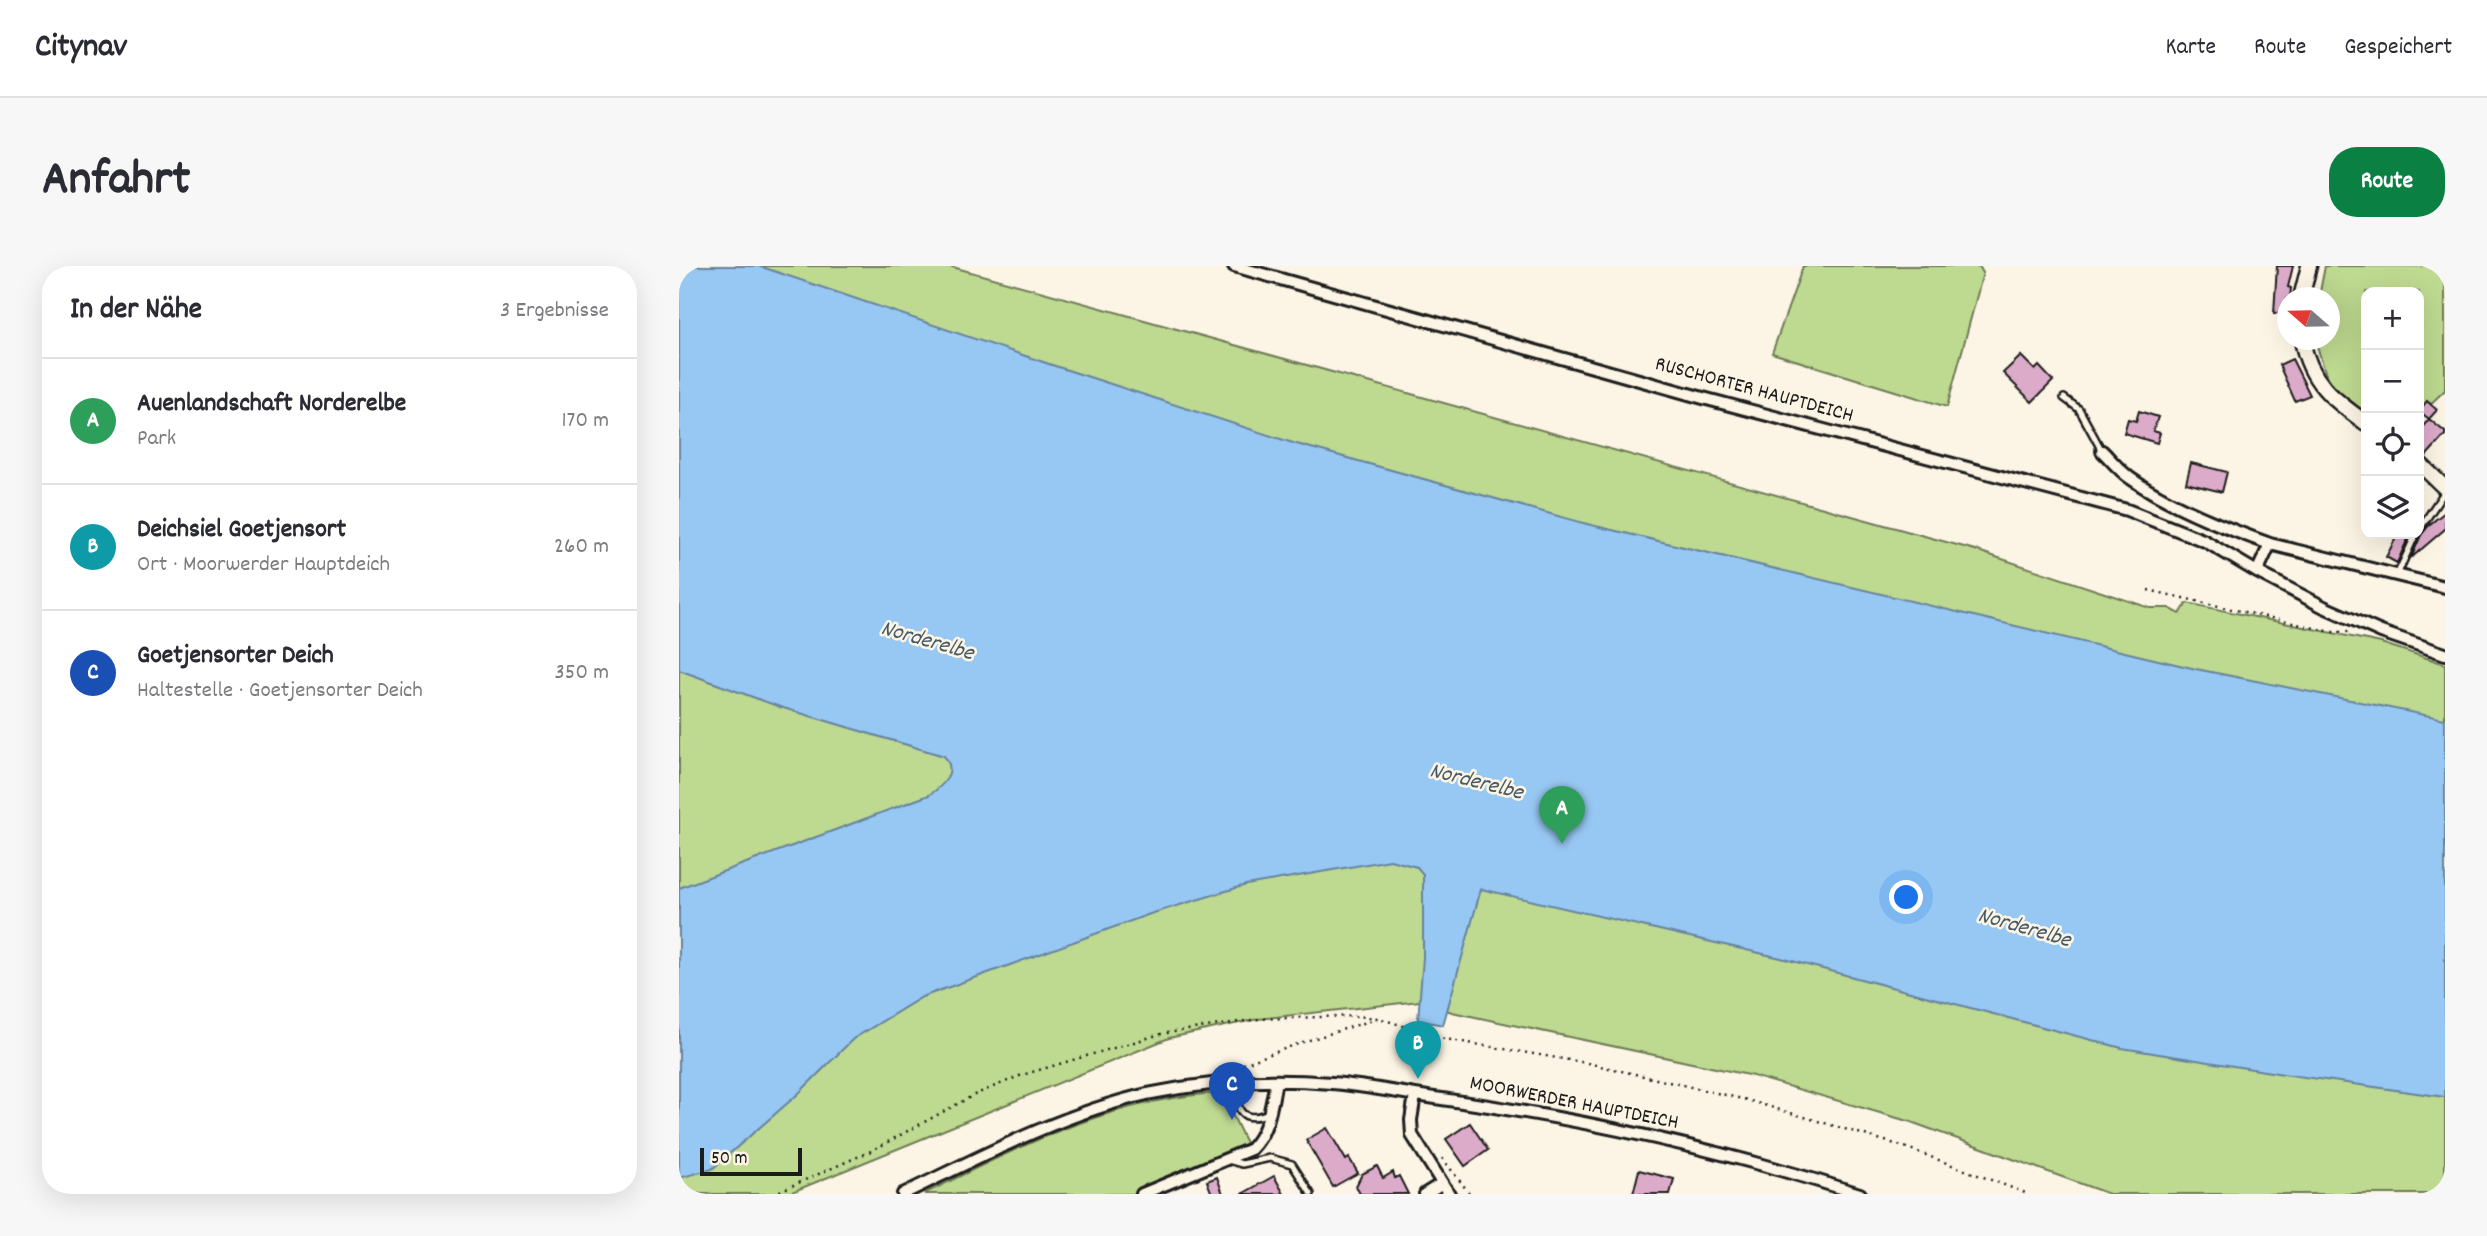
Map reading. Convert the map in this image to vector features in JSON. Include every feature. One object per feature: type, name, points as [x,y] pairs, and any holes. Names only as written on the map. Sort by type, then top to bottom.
[{"type":"street","name":"RUSCHORTER HAUPTDEICH","points":[[1234,266],[1703,398],[2127,510],[2206,541],[2257,572],[2324,607],[2381,632],[2445,654]]},
{"type":"street","points":[[2304,287],[2309,266]]},
{"type":"street","points":[[2304,350],[2318,382],[2336,402],[2361,420]]},
{"type":"street","points":[[2102,451],[2127,476],[2150,491],[2216,523],[2270,544],[2445,587]]},
{"type":"street","points":[[2424,468],[2445,490]]},
{"type":"street","points":[[2257,572],[2270,544]]},
{"type":"street","points":[[903,1194],[1078,1114],[1149,1094],[1219,1082],[1276,1081],[1260,1140],[1251,1149],[1142,1194]]},
{"type":"street","name":"MOORWERDER HAUPTDEICH","points":[[1276,1081],[1333,1083],[1578,1121],[1734,1156],[1860,1194]]},
{"type":"street","points":[[1415,1095],[1411,1120],[1412,1135],[1449,1194]]},
{"type":"street","points":[[1425,1194],[1441,1184]]},
{"type":"lane","points":[[2064,398],[2079,410],[2102,451]]},
{"type":"lane","points":[[2424,523],[2445,490]]},
{"type":"lane","points":[[2397,575],[2415,539]]},
{"type":"lane","points":[[1242,1081],[1236,1097],[1236,1104],[1241,1112],[1249,1117],[1269,1113]]},
{"type":"lane","points":[[1225,1160],[1242,1164],[1270,1158],[1292,1164],[1311,1194]]},
{"type":"path","points":[[2148,590],[2332,632],[2357,632]]},
{"type":"path","points":[[1219,1082],[1232,1068],[1379,1018]]},
{"type":"green space","points":[[679,266],[949,266],[1975,550],[2150,608],[2169,608],[2180,614],[2187,603],[2381,643],[2445,664],[2445,1194],[2109,1194],[1911,1122],[1753,1076],[1452,1012],[1420,1001],[1258,1019],[1169,1038],[787,1194],[679,1194]]},
{"type":"green space","points":[[1803,266],[1979,266],[1983,273],[1947,407],[1772,353]]},
{"type":"green space","points":[[2325,266],[2445,266],[2445,390],[2424,410],[2424,287],[2361,287],[2361,409],[2329,384],[2318,350],[2340,350],[2340,287],[2321,287]]},
{"type":"green space","points":[[1222,1093],[1247,1145],[1135,1194],[924,1194],[1031,1142],[1105,1114],[1182,1097]]},
{"type":"water","name":"Norderelbe","points":[[679,266],[759,266],[1293,443],[1587,524],[2196,669],[2445,719],[2445,1097],[2122,1048],[1781,958],[1481,889],[1443,1025],[1418,1020],[1423,958],[1423,874],[1417,867],[1390,860],[1246,885],[1150,914],[922,997],[853,1039],[798,1094],[712,1169],[679,1178],[679,888],[929,795],[944,783],[950,768],[944,756],[780,707],[679,670]]},
{"type":"building","points":[[2277,266],[2293,266],[2288,287],[2277,287],[2277,313],[2274,313]]},
{"type":"building","points":[[2021,356],[2035,370],[2039,366],[2053,381],[2032,402],[2003,373]]},
{"type":"building","points":[[2292,359],[2310,395],[2295,401],[2279,365]]},
{"type":"building","points":[[2427,401],[2437,410],[2429,419],[2424,415],[2424,405]]},
{"type":"building","points":[[2139,411],[2158,417],[2153,431],[2160,433],[2157,443],[2124,433],[2128,419],[2136,421]]},
{"type":"building","points":[[2429,419],[2445,432],[2426,456],[2424,454],[2424,425]]},
{"type":"building","points":[[2191,463],[2227,472],[2222,492],[2186,483]]},
{"type":"building","points":[[2445,512],[2445,529],[2411,558],[2419,539],[2424,539],[2424,531]]},
{"type":"building","points":[[2395,539],[2408,539],[2397,563],[2386,557]]},
{"type":"building","points":[[1470,1123],[1488,1150],[1465,1166],[1446,1139]]},
{"type":"building","points":[[1327,1128],[1346,1160],[1349,1158],[1358,1173],[1333,1187],[1306,1140]]},
{"type":"building","points":[[1377,1166],[1383,1178],[1393,1172],[1395,1178],[1399,1176],[1408,1194],[1360,1194],[1356,1186],[1362,1174]]},
{"type":"building","points":[[1639,1170],[1674,1179],[1670,1194],[1633,1194]]},
{"type":"building","points":[[1274,1176],[1284,1194],[1242,1194]]},
{"type":"building","points":[[1217,1177],[1223,1194],[1212,1194],[1207,1181]]},
{"type":"place","name":"Auenlandschaft Norderelbe","points":[[1562,844]]},
{"type":"place","name":"Deichsiel Goetjensort","points":[[1418,1079]]},
{"type":"place","name":"Goetjensorter Deich","points":[[1232,1120]]}]
